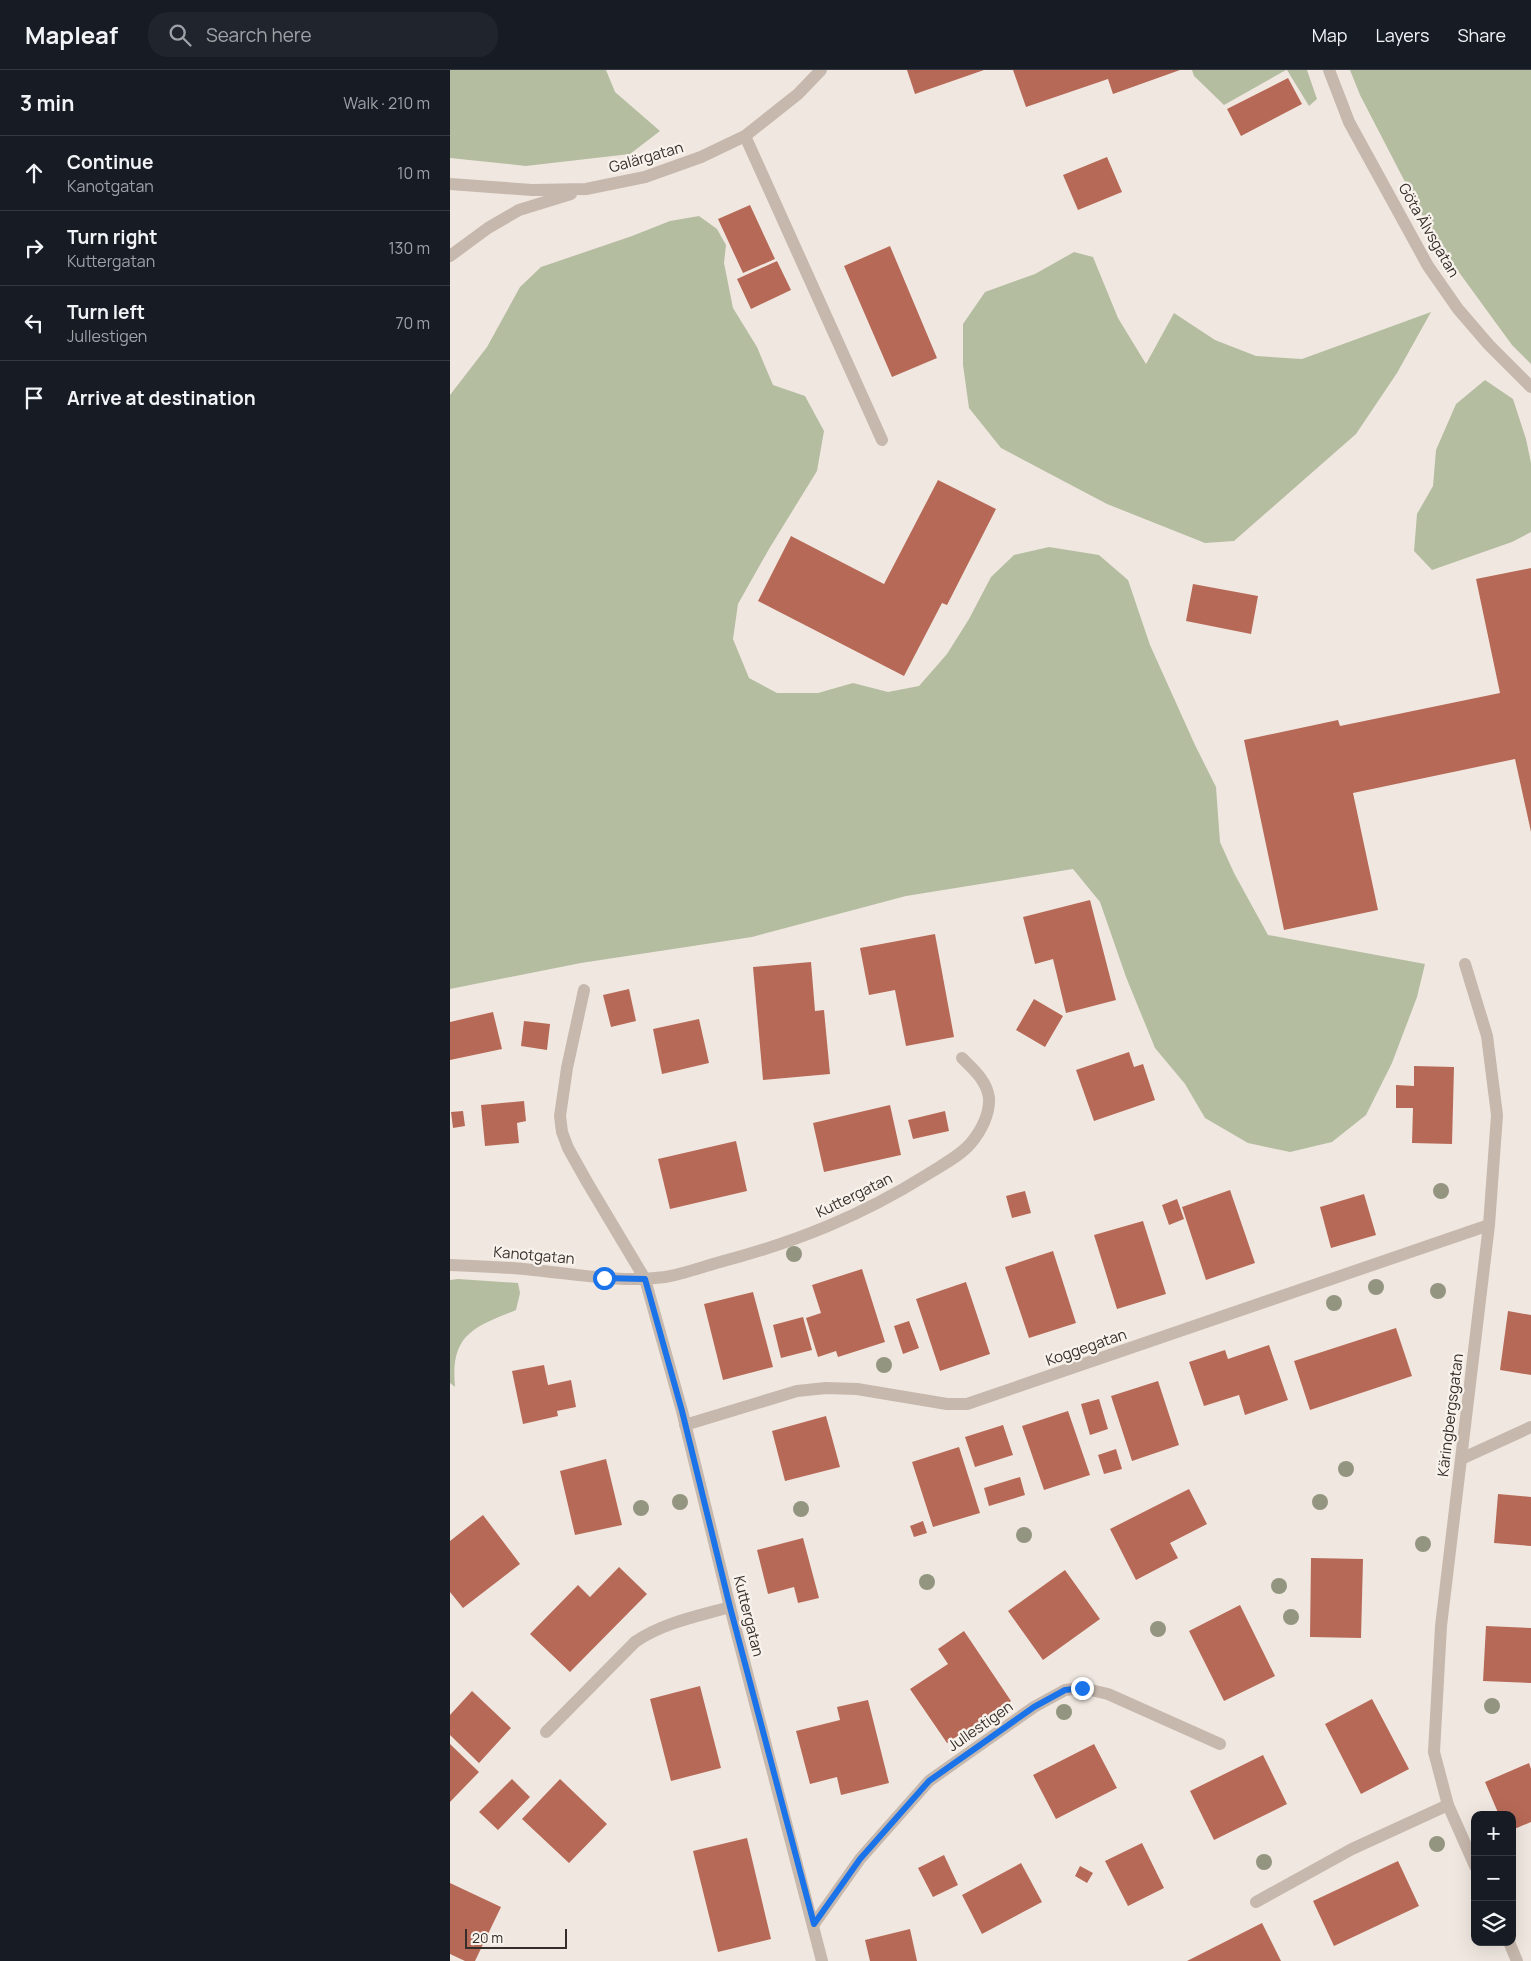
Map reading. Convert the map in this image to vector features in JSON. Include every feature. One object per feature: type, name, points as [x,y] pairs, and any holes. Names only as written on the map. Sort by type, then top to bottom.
[{"type":"street","name":"Galärgatan","points":[[450,184],[532,190],[586,189],[645,177],[701,157],[745,136],[798,94],[821,70]]},
{"type":"street","name":"Göta Älvsgatan","points":[[1329,70],[1348,122],[1428,266],[1464,316],[1489,345],[1531,386]]},
{"type":"street","points":[[745,136],[882,440]]},
{"type":"street","points":[[450,256],[488,228],[519,210],[586,189]]},
{"type":"street","name":"Käringbergsgatan","points":[[1465,964],[1487,1036],[1497,1115],[1489,1225],[1441,1626],[1434,1752],[1448,1805],[1471,1857]]},
{"type":"street","name":"Kuttergatan","points":[[584,990],[564,1086],[560,1116],[562,1132],[568,1148],[587,1182],[645,1279],[685,1425],[822,1961]]},
{"type":"street","name":"Kuttergatan","points":[[645,1279],[667,1276],[762,1251],[801,1238],[877,1203],[950,1160],[970,1144],[980,1130],[988,1112],[989,1099],[986,1087],[981,1077],[962,1058]]},
{"type":"street","name":"Koggegatan","points":[[685,1425],[797,1391],[826,1388],[857,1389],[947,1404],[967,1404],[1489,1225]]},
{"type":"street","name":"Kanotgatan","points":[[450,1265],[531,1270],[604,1278],[645,1279]]},
{"type":"street","points":[[1461,1458],[1531,1427]]},
{"type":"street","points":[[546,1732],[635,1642],[647,1633],[676,1622],[730,1607]]},
{"type":"street","name":"Jullestigen","points":[[814,1924],[860,1859],[929,1781],[1034,1707],[1065,1690],[1082,1688],[1108,1694],[1220,1744]]},
{"type":"street","points":[[1256,1902],[1352,1849],[1448,1805]]},
{"type":"street","points":[[1511,1946],[1517,1961]]},
{"type":"green space","points":[[450,70],[606,70],[615,92],[660,131],[630,154],[526,166],[450,158]]},
{"type":"green space","points":[[1192,70],[1286,70],[1224,105],[1194,76]]},
{"type":"green space","points":[[1287,70],[1307,70],[1317,99],[1309,106]]},
{"type":"green space","points":[[1350,70],[1531,70],[1531,364],[1512,345],[1434,238],[1360,95]]},
{"type":"green space","points":[[699,216],[717,229],[726,245],[724,263],[733,308],[757,347],[773,385],[805,396],[824,431],[817,471],[738,604],[733,639],[749,678],[777,693],[818,693],[853,683],[888,692],[919,686],[947,654],[969,619],[991,577],[1014,555],[1049,547],[1099,555],[1128,580],[1150,645],[1216,787],[1220,842],[1234,873],[1268,935],[1425,964],[1417,997],[1392,1063],[1366,1115],[1332,1142],[1290,1152],[1248,1143],[1205,1118],[1185,1084],[1155,1048],[1126,977],[1100,902],[1073,869],[906,896],[752,937],[581,963],[450,989],[450,395],[487,347],[520,287],[541,267],[670,221]]},
{"type":"green space","points":[[1074,252],[1093,257],[1118,318],[1146,364],[1174,313],[1215,340],[1256,356],[1302,359],[1431,312],[1397,373],[1356,434],[1234,541],[1205,543],[1107,504],[1001,448],[969,408],[963,365],[963,324],[985,292],[1035,274]]},
{"type":"green space","points":[[1485,380],[1513,399],[1526,439],[1531,463],[1531,532],[1512,542],[1432,570],[1414,551],[1417,514],[1433,486],[1436,450],[1456,404]]},
{"type":"green space","points":[[450,1280],[518,1283],[520,1293],[516,1310],[477,1328],[461,1344],[454,1369],[455,1387],[450,1383]]},
{"type":"building","points":[[907,70],[984,70],[915,94]]},
{"type":"building","points":[[1013,70],[1180,70],[1113,94],[1108,79],[1026,107]]},
{"type":"building","points":[[1288,78],[1302,104],[1241,136],[1227,109]]},
{"type":"building","points":[[1107,157],[1122,192],[1078,210],[1063,175]]},
{"type":"building","points":[[750,205],[775,259],[743,273],[718,219]]},
{"type":"building","points":[[890,246],[937,358],[892,377],[844,266]]},
{"type":"building","points":[[777,261],[791,290],[751,309],[737,279]]},
{"type":"building","points":[[938,480],[996,509],[947,605],[942,603],[904,676],[758,601],[791,536],[884,584]]},
{"type":"building","points":[[1531,568],[1531,832],[1515,759],[1353,793],[1378,910],[1284,930],[1244,740],[1338,720],[1340,726],[1500,693],[1476,579]]},
{"type":"building","points":[[1193,584],[1258,596],[1251,634],[1186,621]]},
{"type":"building","points":[[1090,900],[1116,1000],[1066,1013],[1053,959],[1035,964],[1023,917]]},
{"type":"building","points":[[935,934],[954,1037],[906,1046],[895,990],[869,995],[860,948]]},
{"type":"building","points":[[811,962],[815,1011],[824,1010],[830,1074],[763,1080],[753,967]]},
{"type":"building","points":[[629,989],[636,1021],[611,1027],[603,995]]},
{"type":"building","points":[[1034,999],[1063,1016],[1045,1047],[1016,1030]]},
{"type":"building","points":[[493,1012],[502,1049],[450,1060],[450,1022]]},
{"type":"building","points":[[699,1019],[709,1063],[662,1074],[653,1029]]},
{"type":"building","points":[[524,1021],[550,1024],[547,1050],[521,1046]]},
{"type":"building","points":[[1129,1052],[1134,1067],[1143,1064],[1155,1100],[1094,1121],[1076,1070]]},
{"type":"building","points":[[1414,1066],[1454,1067],[1452,1144],[1412,1143],[1413,1108],[1396,1108],[1396,1085],[1414,1086]]},
{"type":"building","points":[[524,1101],[526,1121],[517,1123],[519,1143],[485,1146],[481,1105]]},
{"type":"building","points":[[890,1105],[901,1155],[824,1172],[813,1123]]},
{"type":"building","points":[[463,1111],[465,1126],[453,1128],[451,1112]]},
{"type":"building","points":[[945,1111],[949,1131],[913,1139],[908,1120]]},
{"type":"building","points":[[736,1141],[747,1191],[670,1209],[658,1159]]},
{"type":"building","points":[[1230,1190],[1255,1263],[1206,1280],[1182,1207]]},
{"type":"building","points":[[1025,1191],[1031,1213],[1012,1218],[1006,1196]]},
{"type":"building","points":[[1364,1194],[1376,1235],[1331,1248],[1320,1207]]},
{"type":"building","points":[[1177,1199],[1184,1219],[1169,1225],[1162,1205]]},
{"type":"building","points":[[1143,1221],[1166,1294],[1117,1309],[1094,1235]]},
{"type":"building","points":[[1053,1251],[1076,1323],[1029,1338],[1005,1267]]},
{"type":"building","points":[[862,1269],[885,1342],[838,1357],[836,1351],[818,1357],[806,1318],[821,1313],[812,1285]]},
{"type":"building","points":[[966,1282],[990,1354],[940,1371],[916,1299]]},
{"type":"building","points":[[753,1292],[773,1367],[723,1380],[704,1304]]},
{"type":"building","points":[[1508,1311],[1531,1315],[1531,1375],[1500,1370]]},
{"type":"building","points":[[803,1317],[812,1350],[781,1358],[773,1325]]},
{"type":"building","points":[[909,1321],[919,1348],[903,1354],[894,1326]]},
{"type":"building","points":[[1396,1328],[1412,1376],[1310,1410],[1294,1361]]},
{"type":"building","points":[[1269,1345],[1288,1400],[1245,1415],[1239,1395],[1204,1406],[1189,1362],[1225,1350],[1228,1359]]},
{"type":"building","points":[[544,1365],[548,1385],[571,1380],[576,1407],[557,1411],[558,1416],[523,1424],[512,1371]]},
{"type":"building","points":[[1158,1381],[1179,1445],[1132,1461],[1111,1396]]},
{"type":"building","points":[[1099,1399],[1108,1429],[1090,1435],[1081,1404]]},
{"type":"building","points":[[1068,1411],[1090,1475],[1044,1490],[1022,1426]]},
{"type":"building","points":[[826,1416],[840,1467],[785,1481],[772,1431]]},
{"type":"building","points":[[1003,1425],[1013,1455],[975,1467],[965,1437]]},
{"type":"building","points":[[959,1447],[980,1513],[933,1527],[912,1462]]},
{"type":"building","points":[[1116,1449],[1122,1469],[1104,1474],[1098,1455]]},
{"type":"building","points":[[606,1459],[622,1525],[575,1535],[560,1471]]},
{"type":"building","points":[[1020,1477],[1025,1495],[989,1506],[984,1488]]},
{"type":"building","points":[[1189,1489],[1207,1524],[1170,1543],[1178,1558],[1136,1580],[1110,1529]]},
{"type":"building","points":[[1498,1494],[1531,1497],[1531,1546],[1494,1543]]},
{"type":"building","points":[[483,1515],[520,1564],[463,1608],[450,1592],[450,1541]]},
{"type":"building","points":[[923,1521],[927,1533],[914,1537],[910,1526]]},
{"type":"building","points":[[803,1538],[819,1598],[798,1603],[794,1587],[768,1594],[757,1550]]},
{"type":"building","points":[[1311,1558],[1363,1559],[1361,1638],[1310,1637]]},
{"type":"building","points":[[619,1567],[647,1594],[570,1672],[530,1634],[578,1585],[590,1597]]},
{"type":"building","points":[[1065,1570],[1100,1619],[1043,1660],[1008,1611]]},
{"type":"building","points":[[1240,1605],[1275,1676],[1224,1701],[1189,1631]]},
{"type":"building","points":[[1486,1626],[1531,1628],[1531,1683],[1483,1681]]},
{"type":"building","points":[[964,1631],[1011,1701],[947,1743],[910,1689],[948,1664],[938,1649]]},
{"type":"building","points":[[700,1686],[721,1768],[671,1781],[650,1699]]},
{"type":"building","points":[[472,1691],[511,1728],[479,1763],[450,1735],[450,1715]]},
{"type":"building","points":[[1372,1699],[1409,1769],[1361,1794],[1325,1724]]},
{"type":"building","points":[[868,1700],[889,1783],[841,1795],[837,1777],[810,1784],[796,1731],[840,1720],[837,1707]]},
{"type":"building","points":[[450,1744],[479,1772],[450,1802]]},
{"type":"building","points":[[1094,1744],[1117,1788],[1056,1819],[1033,1775]]},
{"type":"building","points":[[1263,1755],[1287,1804],[1214,1840],[1190,1791]]},
{"type":"building","points":[[1529,1763],[1531,1769],[1531,1822],[1516,1828],[1516,1811],[1497,1811],[1485,1782]]},
{"type":"building","points":[[512,1779],[530,1797],[498,1830],[479,1812]]},
{"type":"building","points":[[560,1779],[607,1824],[569,1863],[522,1819]]},
{"type":"building","points":[[747,1838],[771,1939],[718,1952],[693,1851]]},
{"type":"building","points":[[1142,1843],[1164,1888],[1128,1906],[1105,1861]]},
{"type":"building","points":[[944,1855],[958,1885],[933,1897],[918,1868]]},
{"type":"building","points":[[1398,1861],[1419,1906],[1334,1946],[1313,1901]]},
{"type":"building","points":[[1021,1863],[1042,1902],[982,1934],[962,1895]]},
{"type":"building","points":[[1080,1866],[1093,1873],[1087,1883],[1075,1876]]},
{"type":"building","points":[[450,1883],[501,1907],[475,1961],[465,1961],[450,1954]]},
{"type":"building","points":[[1262,1923],[1281,1961],[1187,1961]]},
{"type":"building","points":[[910,1929],[917,1961],[870,1961],[865,1940]]},
{"type":"route","points":[[604,1278],[645,1279],[682,1411],[730,1607],[814,1924],[860,1859],[929,1781],[1034,1707],[1065,1690],[1082,1688]]}]
